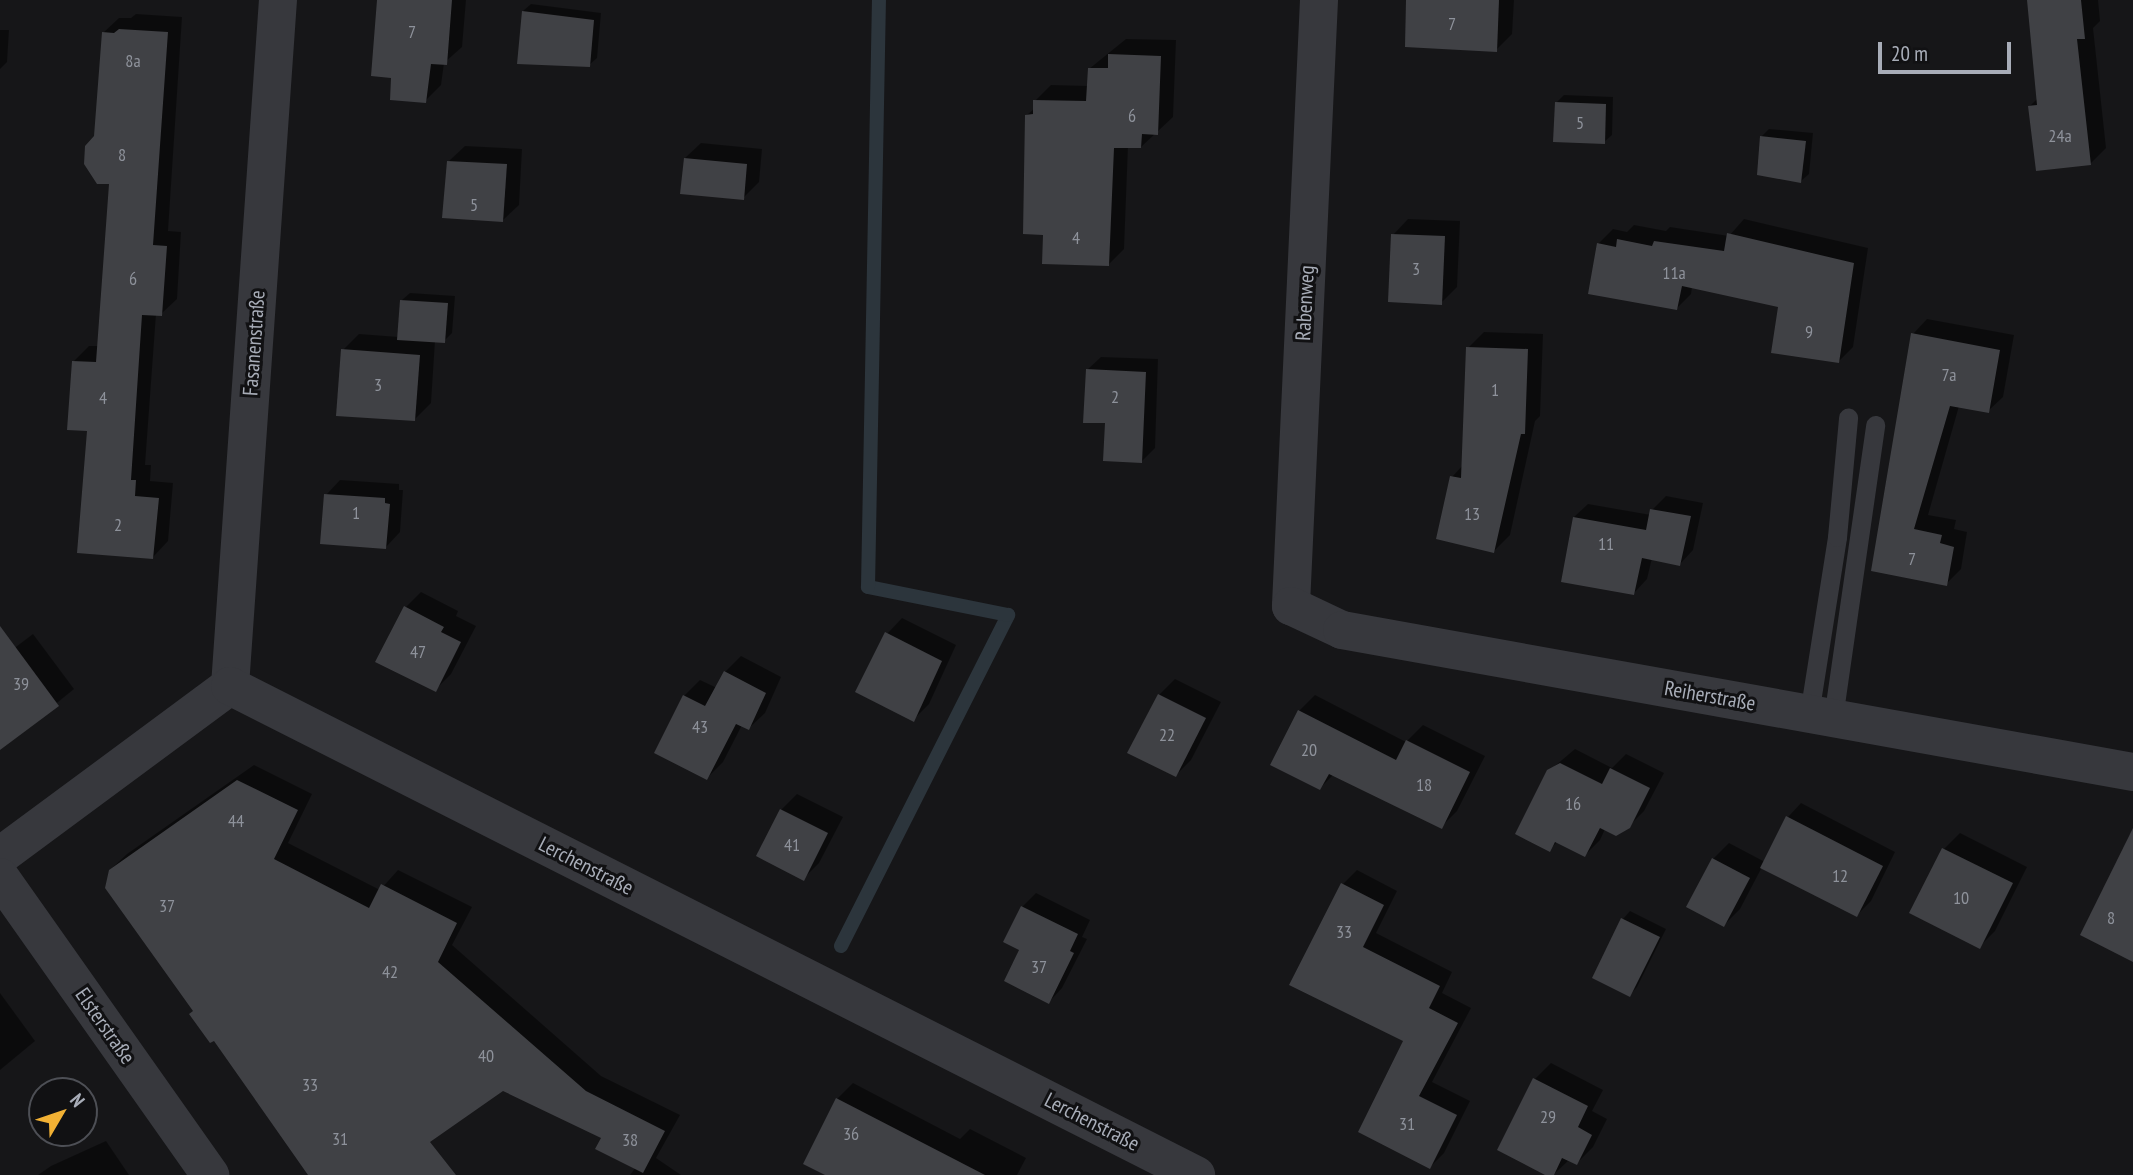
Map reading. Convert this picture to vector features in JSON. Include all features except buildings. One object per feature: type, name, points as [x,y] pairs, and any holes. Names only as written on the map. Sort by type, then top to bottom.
[{"type":"street","name":"Fasanenstraße","points":[[230,686],[278,0]]},
{"type":"street","name":"Rabenweg","points":[[1291,606],[1319,0]]},
{"type":"street","name":"Reiherstraße","points":[[1291,606],[1342,630],[2133,772]]},
{"type":"street","points":[[0,856],[230,686]]},
{"type":"street","name":"Lerchenstraße","points":[[230,686],[1196,1175]]},
{"type":"street","name":"Elsterstraße","points":[[0,877],[210,1175]]},
{"type":"lane","points":[[1821,716],[1847,418]]},
{"type":"lane","points":[[1821,716],[1875,425]]},
{"type":"waterway","points":[[841,946],[1008,615],[868,587],[879,0]]}]
